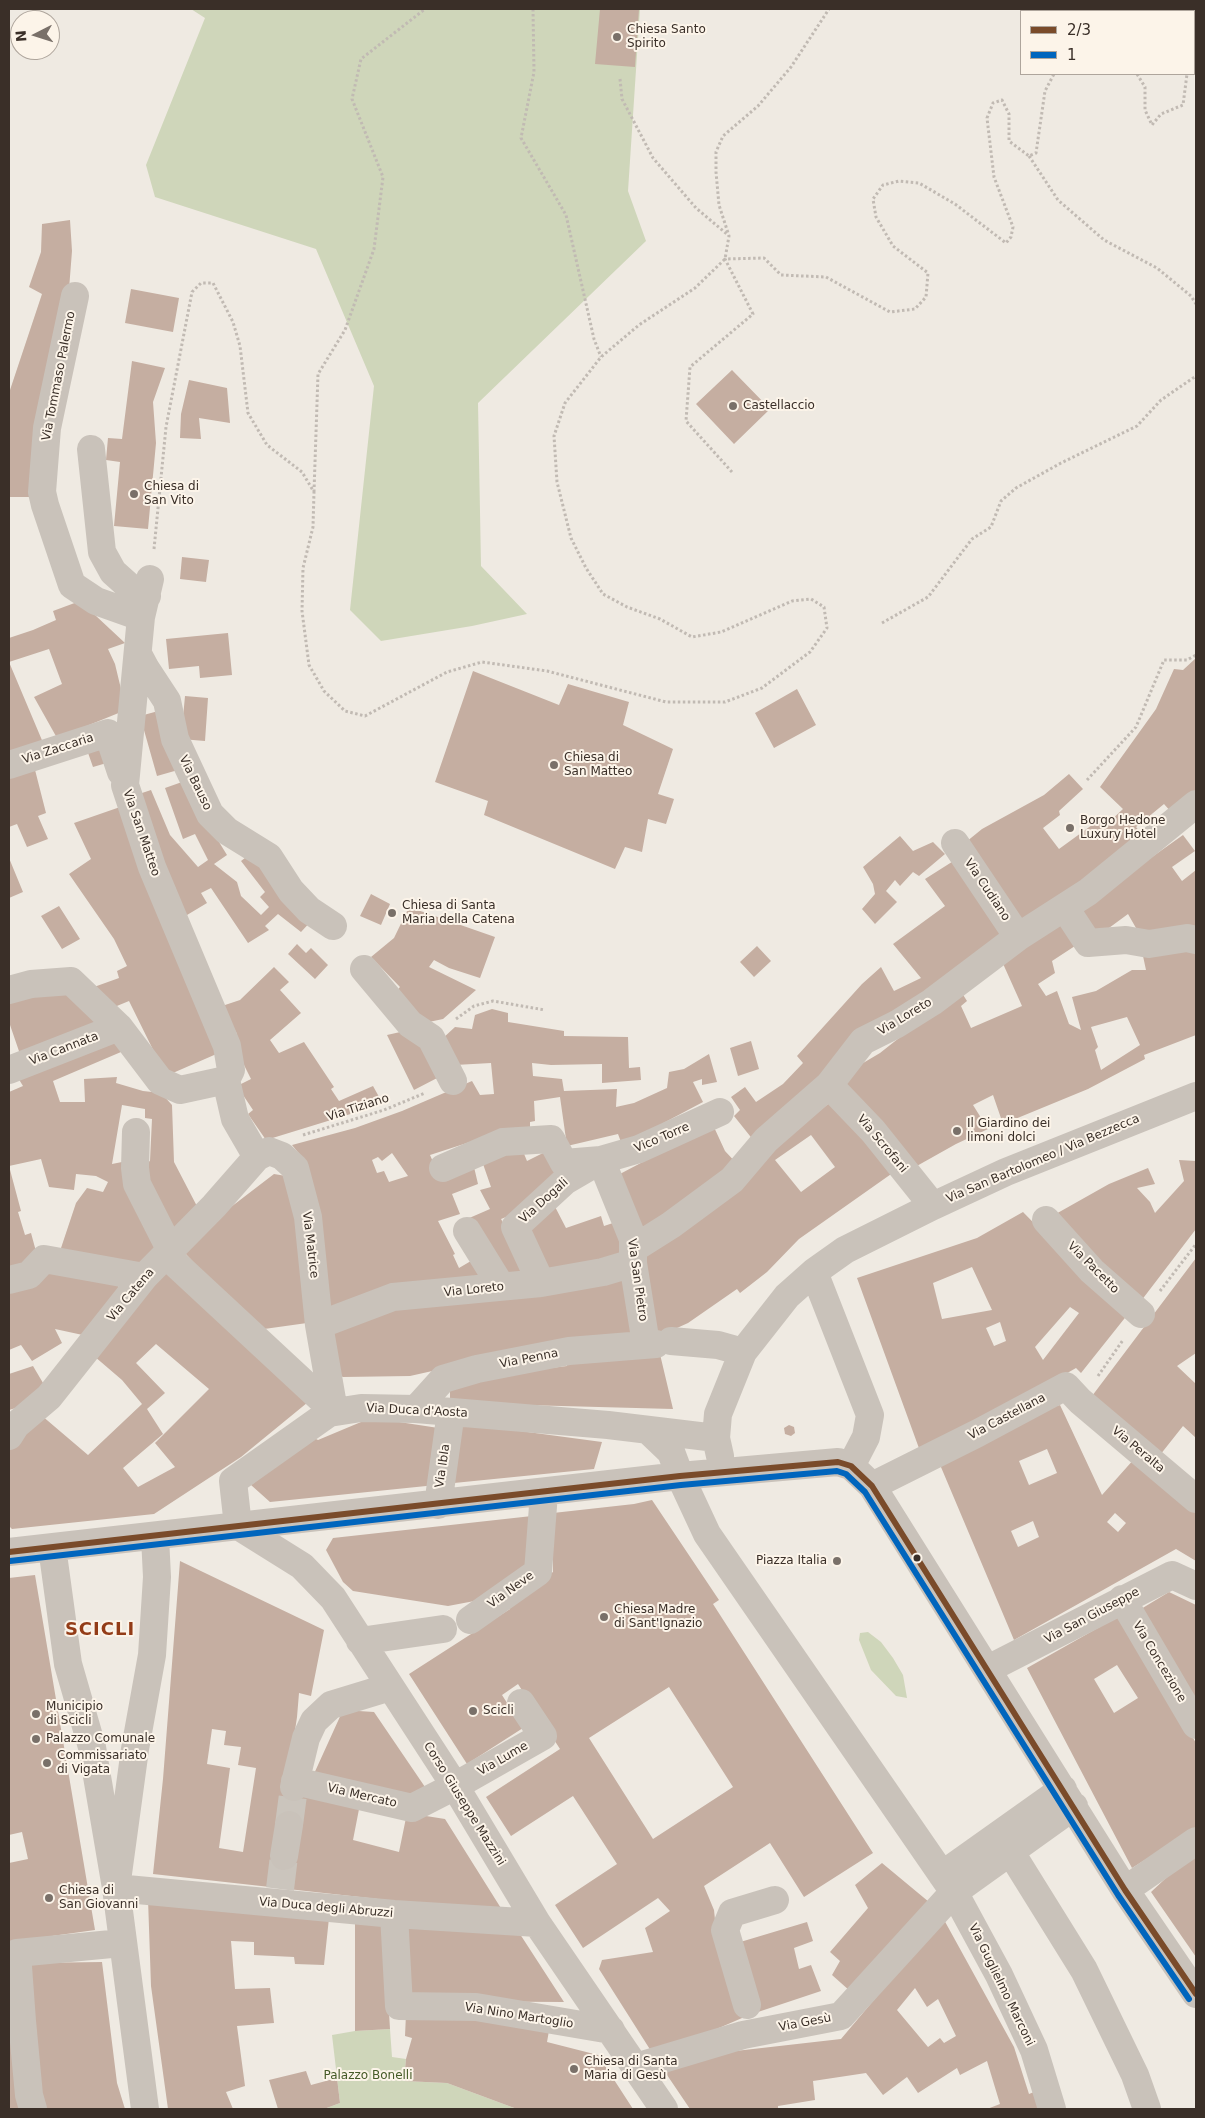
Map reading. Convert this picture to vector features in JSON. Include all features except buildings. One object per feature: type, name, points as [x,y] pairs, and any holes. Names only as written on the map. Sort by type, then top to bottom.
[{"type":"street","name":"Via Tommaso Palermo","points":[[75,296],[47,428],[42,492],[45,505],[72,585],[96,601],[146,597]]},
{"type":"street","points":[[91,449],[102,552],[113,572],[132,589],[146,597]]},
{"type":"street","name":"Via San Matteo","points":[[146,597],[138,654],[125,785],[152,868],[226,1046],[231,1070],[226,1080],[235,1119],[263,1154]]},
{"type":"street","name":"Via Bauso","points":[[138,654],[146,670],[167,701],[175,739],[210,814],[227,831],[269,857],[291,891],[309,910],[333,926]]},
{"type":"street","name":"Via Zaccaria","points":[[9,766],[108,733],[125,785]]},
{"type":"street","name":"Via Loreto","points":[[319,1325],[393,1297],[484,1290],[500,1286],[541,1283],[603,1272],[633,1256],[732,1180],[766,1140],[829,1085],[863,1041],[897,1024],[932,1002],[1018,937],[1088,892],[1196,804]]},
{"type":"street","name":"Via Cudiano","points":[[956,843],[1018,937]]},
{"type":"street","points":[[1065,908],[1088,943],[1126,940],[1149,944],[1187,938],[1196,940]]},
{"type":"street","points":[[364,969],[410,1024],[431,1038],[453,1081]]},
{"type":"street","points":[[9,990],[31,984],[71,981],[119,1027],[160,1081],[180,1090],[226,1080]]},
{"type":"street","name":"Via Cannata","points":[[9,1070],[119,1027]]},
{"type":"street","name":"Via Scrofani","points":[[829,1085],[873,1131],[933,1206]]},
{"type":"street","name":"Via San Bartolomeo / Via Bezzecca","points":[[716,1438],[718,1414],[743,1352],[787,1296],[814,1272],[845,1250],[1006,1172],[1196,1096]]},
{"type":"street","name":"Vico Torre","points":[[601,1160],[639,1149],[720,1112]]},
{"type":"street","points":[[136,1132],[135,1168],[138,1184],[168,1252],[250,1334],[334,1411]]},
{"type":"street","points":[[443,1168],[503,1142],[551,1139],[564,1163],[601,1160]]},
{"type":"street","name":"Via Catena","points":[[9,1436],[16,1425],[49,1397],[144,1277],[263,1154]]},
{"type":"street","name":"Via Matrice","points":[[263,1154],[282,1156],[295,1168],[308,1217],[319,1325],[334,1411]]},
{"type":"street","name":"Via San Pietro","points":[[601,1160],[633,1239],[633,1256],[658,1343]]},
{"type":"street","name":"Via Dogali","points":[[541,1283],[515,1227],[565,1181],[601,1160]]},
{"type":"street","name":"Via Pacetto","points":[[1046,1220],[1092,1271],[1141,1314]]},
{"type":"street","points":[[467,1231],[500,1286]]},
{"type":"street","points":[[9,1280],[29,1275],[44,1259],[144,1277]]},
{"type":"street","points":[[814,1272],[870,1415],[866,1437],[851,1466]]},
{"type":"street","name":"Via Penna","points":[[416,1409],[443,1379],[477,1369],[569,1351],[658,1343],[718,1345],[743,1352]]},
{"type":"street","name":"Via Castellana","points":[[872,1486],[1066,1386],[1080,1401]]},
{"type":"street","name":"Via Peralta","points":[[1080,1401],[1196,1500]]},
{"type":"street","name":"Via Duca d'Aosta","points":[[238,1526],[233,1481],[334,1411],[361,1408],[416,1409],[608,1425],[716,1438]]},
{"type":"street","name":"Via Ibla","points":[[438,1505],[449,1426]]},
{"type":"street","name":"Via Guglielmo Marconi","points":[[649,1431],[671,1452],[707,1534],[948,1883],[1000,1975],[1034,2050],[1052,2109]]},
{"type":"street","points":[[716,1438],[720,1456],[732,1472]]},
{"type":"street","points":[[9,1552],[624,1484],[680,1476],[838,1462],[851,1466],[872,1486],[1126,1890],[1196,1994]]},
{"type":"street","name":"Via Neve","points":[[470,1620],[538,1572],[544,1493]]},
{"type":"street","name":"Corso Giuseppe Mazzini","points":[[238,1526],[302,1566],[333,1598],[455,1786],[537,1923],[664,2109]]},
{"type":"street","points":[[116,1888],[135,1749],[152,1654],[157,1577],[155,1537]]},
{"type":"street","points":[[52,1547],[68,1664],[92,1747],[116,1888],[145,2109]]},
{"type":"street","name":"Via San Giuseppe","points":[[988,1669],[1172,1575],[1196,1586]]},
{"type":"street","name":"Via Concezione","points":[[1122,1599],[1196,1725]]},
{"type":"street","points":[[360,1641],[443,1629]]},
{"type":"street","name":"Via Mercato","points":[[390,1687],[331,1705],[314,1721],[306,1738],[295,1784],[412,1808],[455,1786]]},
{"type":"street","name":"Via Lume","points":[[455,1786],[543,1736],[521,1703]]},
{"type":"street","points":[[948,1883],[1068,1797]]},
{"type":"street","points":[[948,1883],[1010,1851],[1068,1797]]},
{"type":"street","points":[[284,1856],[288,1824]]},
{"type":"street","points":[[1126,1890],[1196,1842]]},
{"type":"street","points":[[1010,1851],[1084,1970],[1135,2075],[1147,2109]]},
{"type":"street","name":"Via Gesù","points":[[636,2067],[750,2018],[841,2016],[948,1883]]},
{"type":"street","name":"Via Duca degli Abruzzi","points":[[116,1888],[279,1896],[394,1914],[537,1923]]},
{"type":"street","points":[[750,2018],[725,1930],[732,1913],[775,1900]]},
{"type":"street","name":"Via Nino Martoglio","points":[[394,1914],[400,2006],[476,2007],[611,2030]]},
{"type":"street","points":[[33,2109],[15,2022],[17,1953],[122,1943]]},
{"type":"path","points":[[425,9],[362,60],[352,99],[383,176],[374,249],[344,330],[318,374],[314,527],[303,568],[302,611],[309,664],[324,691],[344,711],[365,716],[447,672],[482,662],[547,671],[666,702],[725,702],[762,688],[810,652],[827,628],[824,607],[811,599],[792,601],[721,632],[692,637],[660,619],[627,607],[603,594],[586,568],[571,538],[557,482],[554,436],[565,403],[601,357],[639,324],[694,288],[725,259],[729,236],[720,205],[716,172],[716,152],[723,136],[758,106],[791,66],[829,9]]},
{"type":"path","points":[[533,9],[534,72],[521,138],[566,215],[594,339],[601,357]]},
{"type":"path","points":[[1029,156],[1036,153],[1045,91],[1053,75]]},
{"type":"path","points":[[1138,75],[1145,87],[1145,110],[1152,125],[1161,114],[1183,105],[1187,75]]},
{"type":"path","points":[[620,79],[622,99],[653,158],[696,208],[729,236]]},
{"type":"path","points":[[725,259],[764,258],[781,275],[826,277],[890,312],[915,309],[926,297],[928,273],[893,246],[876,217],[873,199],[883,185],[899,181],[919,183],[955,204],[1006,243],[1011,237],[1013,227],[994,177],[987,118],[993,104],[1002,100],[1009,114],[1009,140],[1029,156],[1058,200],[1104,240],[1157,268],[1191,296],[1196,304]]},
{"type":"path","points":[[725,259],[754,314],[690,366],[686,421],[732,472]]},
{"type":"path","points":[[146,597],[160,510],[166,427],[192,292],[201,283],[212,283],[233,322],[240,346],[248,413],[267,445],[302,472],[314,492]]},
{"type":"path","points":[[882,623],[928,597],[972,540],[991,527],[1001,501],[1016,488],[1061,463],[1137,426],[1161,400],[1196,376]]},
{"type":"path","points":[[1087,780],[1136,727],[1164,660],[1188,660],[1196,655]]},
{"type":"path","points":[[431,1038],[474,1006],[493,1001],[545,1010]]},
{"type":"path","name":"Via Tiziano","points":[[263,1154],[292,1138],[384,1110],[453,1081]]},
{"type":"green space","points":[[191,9],[640,9],[628,191],[646,241],[478,403],[481,566],[527,614],[472,626],[381,641],[350,610],[374,386],[316,249],[155,197],[146,165],[205,18]]},
{"type":"green space","points":[[868,1632],[881,1642],[893,1658],[903,1675],[907,1698],[896,1696],[871,1670],[859,1640],[860,1633]]},
{"type":"green space","name":"Palazzo Bonelli","points":[[390,2029],[392,2057],[406,2059],[404,2081],[447,2083],[517,2109],[324,2109],[340,2103],[332,2035],[355,2031]]},
{"type":"tunnel","points":[[289,1825],[294,1787]]},
{"type":"tunnel","points":[[280,1889],[284,1856]]},
{"type":"transit line","name":"2/3","points":[[9,1552],[680,1476],[838,1462],[851,1466],[872,1486],[1125,1890],[1196,1994]]},
{"type":"transit line","name":"1","points":[[10,1561],[681,1485],[837,1471],[846,1474],[865,1492],[1118,1895],[1189,1999]]},
{"type":"place","name":"Chiesa Santo Spirito","points":[[617,37]]},
{"type":"place","name":"Castellaccio","points":[[733,406]]},
{"type":"place","name":"Chiesa di San Vito","points":[[134,494]]},
{"type":"place","name":"Chiesa di San Matteo","points":[[554,765]]},
{"type":"place","name":"Borgo Hedone Luxury Hotel","points":[[1070,828]]},
{"type":"place","name":"Chiesa di Santa Maria della Catena","points":[[392,913]]},
{"type":"place","name":"Il Giardino dei limoni dolci","points":[[957,1131]]},
{"type":"place","name":"Piazza Italia","points":[[837,1561]]},
{"type":"place","name":"Chiesa Madre di Sant'Ignazio","points":[[604,1617]]},
{"type":"place","name":"Scicli","points":[[473,1711]]},
{"type":"place","name":"Municipio di Scicli","points":[[36,1714]]},
{"type":"place","name":"Palazzo Comunale","points":[[36,1739]]},
{"type":"place","name":"Commissariato di Vigata","points":[[47,1763]]},
{"type":"place","name":"Chiesa di San Giovanni","points":[[49,1898]]},
{"type":"place","name":"Chiesa di Santa Maria di Gesù","points":[[574,2069]]},
{"type":"district","name":"SCICLI","points":[[100,1630]]}]
